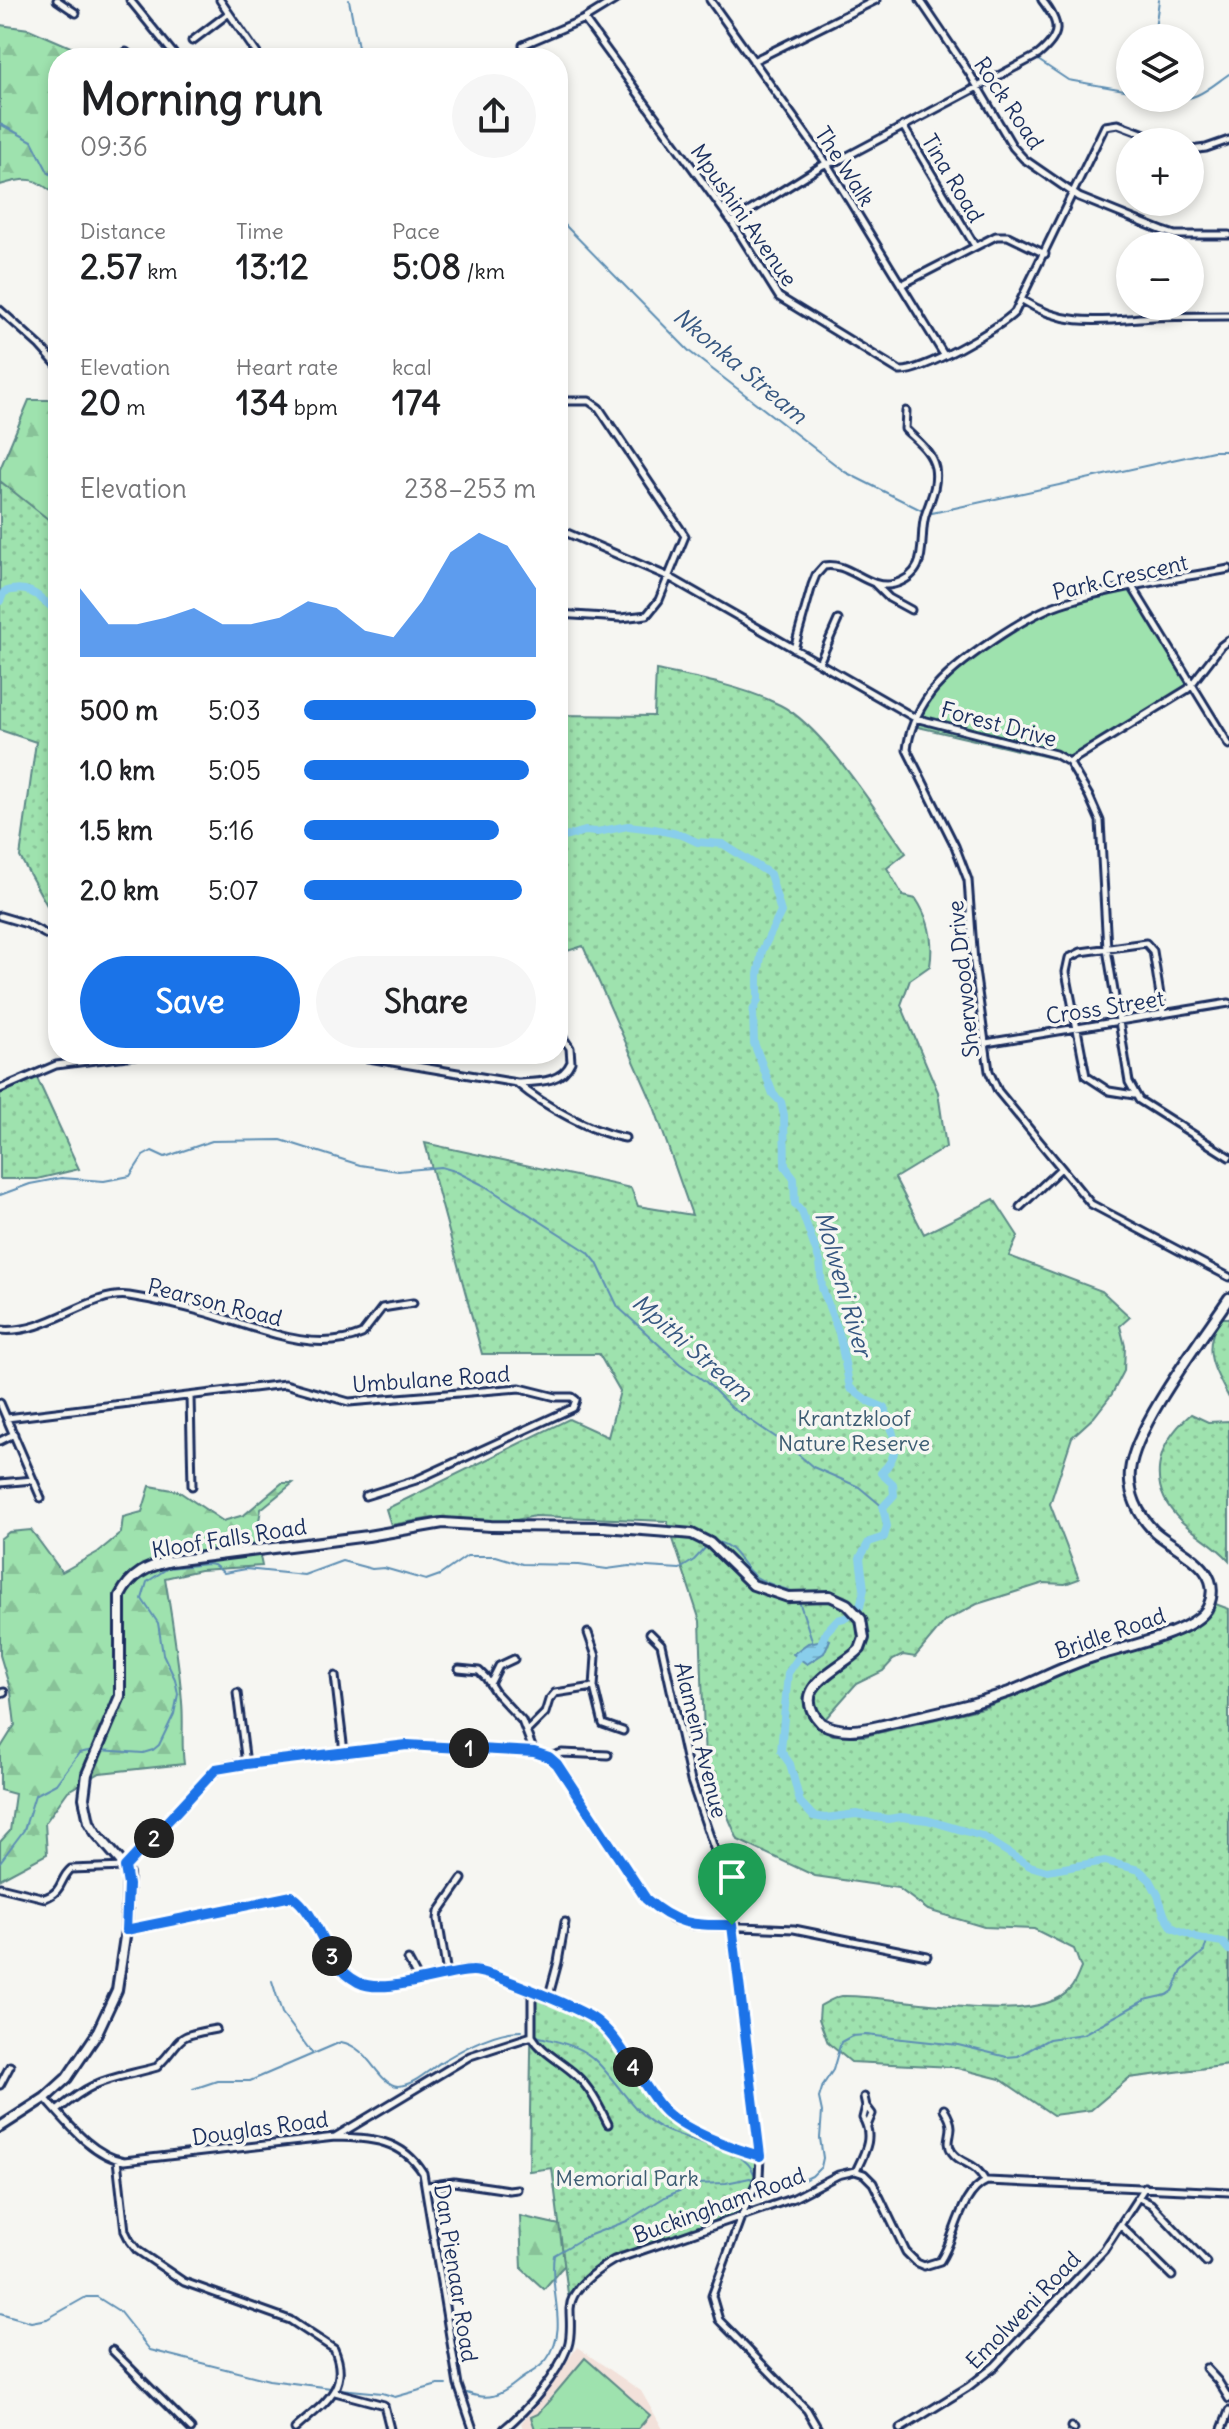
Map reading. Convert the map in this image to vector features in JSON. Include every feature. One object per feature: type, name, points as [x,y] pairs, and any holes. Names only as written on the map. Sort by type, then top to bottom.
[{"type":"main road","name":"Bridle Road","points":[[836,1598],[856,1611],[863,1632],[860,1649],[823,1675],[811,1694],[811,1706],[815,1716],[829,1727],[848,1730],[869,1728],[1011,1691],[1091,1657],[1171,1632],[1202,1616],[1211,1595],[1206,1574],[1195,1560],[1148,1524],[1134,1499],[1130,1472],[1133,1454],[1147,1424],[1229,1298]]},
{"type":"main road","name":"Kloof Falls Road","points":[[125,1867],[96,1833],[86,1811],[85,1781],[120,1696],[120,1596],[140,1572],[171,1561],[443,1523],[604,1527],[692,1534],[717,1549],[753,1585],[797,1597],[818,1595],[836,1598]]},
{"type":"main road","points":[[0,2127],[45,2098],[67,2078],[107,2014],[120,1978],[126,1930],[128,1885],[125,1867]]},
{"type":"street","points":[[57,0],[76,13]]},
{"type":"street","points":[[130,0],[169,48]]},
{"type":"street","points":[[220,0],[253,48]]},
{"type":"street","points":[[523,45],[584,19],[615,0]]},
{"type":"street","name":"The Walk","points":[[710,0],[827,164],[944,355]]},
{"type":"street","points":[[753,61],[876,0]]},
{"type":"street","name":"Rock Road","points":[[920,0],[1019,154],[1073,194],[1169,233],[1229,235]]},
{"type":"street","points":[[732,222],[827,164],[1038,55],[1052,42],[1056,24],[1042,0]]},
{"type":"street","points":[[192,41],[229,13]]},
{"type":"street","name":"Mpushini Avenue","points":[[584,19],[732,222],[779,297],[900,371],[912,371],[1004,322],[1022,300],[1107,125],[1112,123],[1130,128]]},
{"type":"street","name":"Tina Road","points":[[903,126],[975,246]]},
{"type":"street","points":[[1204,148],[1229,140]]},
{"type":"street","points":[[901,285],[1002,235],[1045,254]]},
{"type":"street","points":[[1022,300],[1054,316],[1081,321],[1229,316]]},
{"type":"street","points":[[0,310],[48,355]]},
{"type":"street","points":[[568,401],[589,401],[599,408],[682,528],[685,541],[655,608],[641,617],[568,614]]},
{"type":"street","points":[[874,583],[896,584],[917,567],[923,551],[935,468],[926,449],[904,426],[906,411]]},
{"type":"street","name":"Forest Drive","points":[[568,533],[669,577],[915,718],[1055,754],[1069,762],[1100,821],[1107,949],[1129,1082],[1134,1095]]},
{"type":"street","points":[[794,649],[812,585],[820,569],[830,565],[874,583],[889,598],[911,610]]},
{"type":"street","name":"Park Crescent","points":[[915,718],[940,684],[1010,629],[1065,602],[1229,569]]},
{"type":"street","points":[[1133,588],[1229,745]]},
{"type":"street","points":[[819,663],[838,620]]},
{"type":"street","points":[[1069,762],[1192,686],[1221,646],[1229,640]]},
{"type":"street","name":"Sherwood Drive","points":[[915,718],[908,741],[910,759],[955,846],[968,880],[974,963],[989,1071],[998,1091],[1083,1197],[1098,1210],[1229,1277]]},
{"type":"street","points":[[0,916],[27,924],[48,936]]},
{"type":"street","points":[[1163,1014],[1150,945],[1139,942],[1081,952],[1069,958],[1066,964],[1086,1076],[1109,1091],[1134,1095],[1150,1109],[1229,1157]]},
{"type":"street","name":"Cross Street","points":[[986,1043],[1229,1003]]},
{"type":"street","points":[[404,1064],[517,1083],[553,1079],[566,1072],[571,1062],[568,1045]]},
{"type":"street","points":[[0,1089],[64,1064]]},
{"type":"street","points":[[517,1083],[528,1093],[598,1131],[625,1138]]},
{"type":"street","points":[[1020,1207],[1060,1169]]},
{"type":"street","name":"Pearson Road","points":[[0,1330],[26,1330],[121,1295],[202,1311],[296,1339],[325,1341],[362,1334],[382,1308],[413,1303]]},
{"type":"street","name":"Umbulane Road","points":[[7,1418],[285,1384],[349,1402],[520,1388],[576,1400],[573,1408],[463,1459],[416,1480],[365,1496]]},
{"type":"street","points":[[190,1396],[192,1486]]},
{"type":"street","points":[[0,1403],[41,1498]]},
{"type":"street","points":[[0,1441],[14,1434]]},
{"type":"street","points":[[0,1483],[33,1480]]},
{"type":"street","points":[[588,1633],[596,1656],[594,1687],[603,1724],[623,1731]]},
{"type":"street","name":"Alamein Avenue","points":[[650,1633],[661,1644],[691,1781],[726,1879],[760,2156],[758,2180],[712,2296],[715,2313],[807,2410],[818,2429]]},
{"type":"street","points":[[490,1683],[499,1666],[514,1659]]},
{"type":"street","points":[[459,1669],[479,1671],[490,1683],[522,1721],[534,1752]]},
{"type":"street","points":[[335,1676],[344,1752]]},
{"type":"street","points":[[527,1731],[545,1713],[555,1693],[594,1687]]},
{"type":"street","points":[[237,1693],[246,1764]]},
{"type":"street","points":[[0,1887],[45,1898],[60,1889],[71,1869],[125,1867],[216,1769],[418,1745],[534,1752],[549,1757],[569,1782],[646,1899],[660,1911],[683,1923],[794,1929],[927,1956]]},
{"type":"street","points":[[549,1757],[562,1753],[608,1755]]},
{"type":"street","points":[[447,1974],[439,1912],[462,1879]]},
{"type":"street","points":[[126,1930],[292,1896],[302,1904],[339,1966],[355,1981],[372,1986],[481,1971],[585,2014],[599,2023],[670,2115],[691,2128],[760,2156]]},
{"type":"street","points":[[548,1999],[565,1922]]},
{"type":"street","points":[[408,1960],[418,1979]]},
{"type":"street","points":[[532,1992],[532,2036],[538,2047],[567,2067],[589,2088],[608,2124]]},
{"type":"street","points":[[57,2111],[77,2093],[113,2076],[157,2067],[186,2034],[216,2029]]},
{"type":"street","name":"Douglas Road","points":[[117,2160],[335,2137],[470,2056],[532,2036]]},
{"type":"street","points":[[0,2085],[10,2066]]},
{"type":"street","points":[[864,2097],[872,2114],[867,2126],[867,2149],[856,2171],[873,2183],[906,2252],[924,2266],[940,2261],[970,2196],[985,2181],[1229,2192]]},
{"type":"street","points":[[45,2098],[79,2134],[117,2160],[125,2231],[137,2250],[193,2287],[290,2320],[334,2349],[340,2378],[335,2392],[295,2429]]},
{"type":"street","points":[[944,2109],[951,2126],[948,2137],[951,2150],[978,2168],[985,2181]]},
{"type":"street","name":"Dan Pienaar Road","points":[[335,2137],[382,2140],[396,2146],[416,2162],[427,2186],[458,2385],[473,2429]]},
{"type":"street","name":"Buckingham Road","points":[[504,2429],[539,2393],[565,2352],[571,2336],[570,2303],[581,2285],[614,2260],[794,2198],[844,2172],[856,2171]]},
{"type":"street","points":[[427,2186],[454,2182],[517,2189]]},
{"type":"street","name":"Emolweni Road","points":[[900,2429],[968,2387],[995,2366],[1085,2271],[1121,2226],[1145,2187]]},
{"type":"street","points":[[1139,2198],[1151,2204],[1206,2262]]},
{"type":"street","points":[[1121,2226],[1172,2276]]},
{"type":"street","points":[[112,2350],[191,2429]]},
{"type":"street","points":[[1206,2368],[1229,2399]]},
{"type":"street","points":[[335,2392],[384,2405],[390,2429]]},
{"type":"street","points":[[1222,2429],[1229,2411]]},
{"type":"shaded area","points":[[577,2347],[641,2391],[663,2429],[523,2429],[521,2423]]},
{"type":"green space","points":[[0,25],[29,29],[73,48],[48,48],[48,189],[31,180],[0,185]]},
{"type":"green space","points":[[29,400],[48,400],[48,707],[0,685],[0,469]]},
{"type":"green space","points":[[0,481],[48,519],[48,907],[20,857],[36,742],[0,730]]},
{"type":"green space","points":[[1132,588],[1190,684],[1069,762],[914,726],[935,688],[1007,632],[1044,612]]},
{"type":"green space","name":"Krantzkloof Nature Reserve","points":[[656,670],[719,683],[780,705],[797,716],[814,731],[848,772],[906,853],[887,868],[903,896],[916,899],[930,931],[930,966],[910,980],[901,1005],[938,1092],[946,1147],[895,1178],[924,1234],[994,1199],[1018,1236],[1009,1256],[1102,1291],[1130,1317],[1120,1326],[1125,1346],[1124,1371],[1112,1394],[1094,1417],[1072,1437],[1050,1504],[1079,1579],[1065,1584],[1044,1583],[977,1604],[945,1621],[915,1657],[903,1655],[883,1671],[856,1684],[818,1727],[833,1735],[865,1736],[983,1708],[1066,1671],[1173,1637],[1208,1617],[1213,1603],[1229,1609],[1229,2065],[1129,2078],[1091,2110],[1053,2115],[1000,2079],[953,2067],[851,2062],[828,2043],[819,2019],[820,2006],[831,2000],[842,1996],[962,2007],[1027,2007],[1053,2001],[1072,1987],[1081,1968],[1074,1949],[1034,1929],[984,1927],[928,1910],[898,1888],[815,1876],[738,1840],[705,1763],[700,1621],[667,1521],[535,1516],[506,1522],[438,1517],[391,1525],[386,1509],[569,1419],[608,1437],[620,1391],[599,1354],[482,1354],[425,1143],[631,1188],[638,1206],[692,1215],[653,1104],[583,946],[568,951],[568,715],[654,716]]},
{"type":"green space","points":[[37,1078],[79,1169],[37,1179],[0,1179],[0,1094]]},
{"type":"green space","points":[[1221,1318],[1229,1318],[1229,1398],[1214,1368],[1210,1349],[1211,1339]]},
{"type":"green space","points":[[1191,1414],[1208,1422],[1229,1421],[1229,1560],[1181,1521],[1162,1494],[1159,1466],[1163,1452],[1170,1438]]},
{"type":"green space","points":[[282,1483],[293,1483],[261,1509],[256,1538],[262,1566],[200,1570],[165,1578],[181,1686],[184,1764],[100,1773],[68,1791],[45,1823],[47,1854],[0,1879],[0,1842],[10,1831],[15,1794],[0,1790],[0,1749],[15,1725],[11,1692],[0,1655],[0,1539],[9,1532],[31,1530],[62,1572],[98,1552],[121,1533],[123,1517],[142,1512],[150,1486],[178,1491],[223,1521],[244,1515]]},
{"type":"green space","name":"Memorial Park","points":[[532,1995],[593,2020],[668,2118],[758,2160],[761,2165],[739,2215],[605,2262],[568,2294],[552,2168],[529,2171]]},
{"type":"green space","points":[[520,2216],[564,2226],[592,2238],[544,2289],[522,2269]]},
{"type":"green space","points":[[585,2358],[650,2415],[638,2429],[535,2429],[531,2417],[538,2414]]},
{"type":"water","points":[[828,1639],[824,1653],[807,1664],[793,1654],[808,1643]]},
{"type":"waterway","name":"Nkonka Stream","points":[[349,0],[358,48]]},
{"type":"waterway","points":[[984,79],[1027,58],[1045,44],[1053,25],[1037,0]]},
{"type":"waterway","points":[[1156,24],[1159,0]]},
{"type":"waterway","points":[[1038,60],[1068,80],[1116,89]]},
{"type":"waterway","points":[[1204,91],[1229,74]]},
{"type":"waterway","points":[[0,124],[32,141],[48,172]]},
{"type":"waterway","name":"Nkonka Stream","points":[[568,228],[690,352],[845,472],[923,511]]},
{"type":"waterway","name":"Nkonka Stream","points":[[932,513],[1213,451],[1229,451]]},
{"type":"waterway","name":"Molweni River","points":[[0,601],[4,592],[20,589],[40,597],[48,604]]},
{"type":"waterway","name":"Molweni River","points":[[568,836],[628,826],[654,829],[697,842],[723,844],[770,874],[781,912],[762,951],[758,1000],[753,1011],[754,1043],[773,1094],[781,1102],[785,1166],[794,1178],[795,1204],[802,1212],[820,1262],[822,1288],[839,1333],[850,1388],[885,1408],[895,1442],[892,1458],[881,1473],[893,1484],[894,1495],[883,1507],[887,1526],[884,1537],[869,1542],[860,1558],[864,1589],[860,1607],[848,1617],[837,1620],[826,1632],[820,1646]]},
{"type":"waterway","name":"Mpithi Stream","points":[[0,1195],[30,1184],[61,1178],[104,1181],[130,1176],[143,1156],[152,1151],[165,1157],[212,1141],[281,1140],[360,1165],[398,1171],[441,1167],[455,1171],[485,1186],[588,1252],[597,1263],[618,1307],[680,1364],[706,1382],[732,1408],[786,1444],[813,1467],[859,1487],[883,1507]]},
{"type":"waterway","points":[[712,1542],[732,1550],[756,1577],[794,1592]]},
{"type":"waterway","points":[[99,1750],[143,1753],[153,1750],[159,1745],[174,1714],[178,1694],[175,1679],[163,1654],[158,1623],[142,1599],[147,1582],[168,1568],[207,1564],[224,1573],[246,1569],[304,1575],[342,1561],[372,1569],[384,1568],[426,1580],[440,1575],[467,1556],[496,1556],[522,1564],[680,1569],[707,1546]]},
{"type":"waterway","points":[[799,1601],[813,1643]]},
{"type":"waterway","name":"Molweni River","points":[[809,1653],[799,1657],[788,1673],[781,1751],[790,1764],[800,1802],[813,1816],[825,1818],[856,1814],[927,1820],[982,1836],[1030,1866],[1047,1871],[1105,1861],[1139,1870],[1150,1880],[1173,1928],[1198,1938],[1222,1942],[1229,1950]]},
{"type":"waterway","points":[[0,1862],[24,1830],[35,1795],[56,1784],[79,1753],[93,1750]]},
{"type":"waterway","points":[[467,2393],[481,2397],[499,2394],[547,2359],[554,2347],[558,2322],[554,2255],[585,2237],[627,2221],[665,2197],[695,2184],[750,2178],[763,2184],[797,2183],[812,2176],[821,2167],[823,2158],[819,2098],[833,2070],[841,2042],[852,2036],[866,2035],[958,2045],[1007,2057],[1018,2056],[1049,2039],[1083,2034],[1145,2000],[1167,1995],[1173,1991],[1182,1971],[1204,1951],[1208,1938]]},
{"type":"waterway","points":[[272,1981],[282,2013],[312,2053]]},
{"type":"waterway","points":[[193,2089],[217,2081],[250,2081],[341,2042],[359,2051],[391,2084],[404,2085],[473,2044],[492,2036],[522,2031]]},
{"type":"waterway","points":[[536,2036],[569,2045],[591,2056],[651,2122],[738,2156],[749,2165],[756,2177]]},
{"type":"waterway","points":[[0,2313],[31,2322],[47,2319],[86,2297],[97,2297],[119,2311],[150,2350],[269,2380],[331,2388]]},
{"type":"waterway","points":[[340,2389],[395,2397],[447,2385]]},
{"type":"route","points":[[407,1745],[534,1752],[549,1757],[557,1764],[646,1899],[672,1919],[683,1923],[732,1925],[760,2156],[691,2128],[670,2115],[604,2029],[585,2014],[481,1971],[381,1986],[359,1983],[339,1966],[302,1904],[292,1896],[126,1930],[128,1875],[125,1867],[210,1775],[225,1766],[407,1745]]}]
